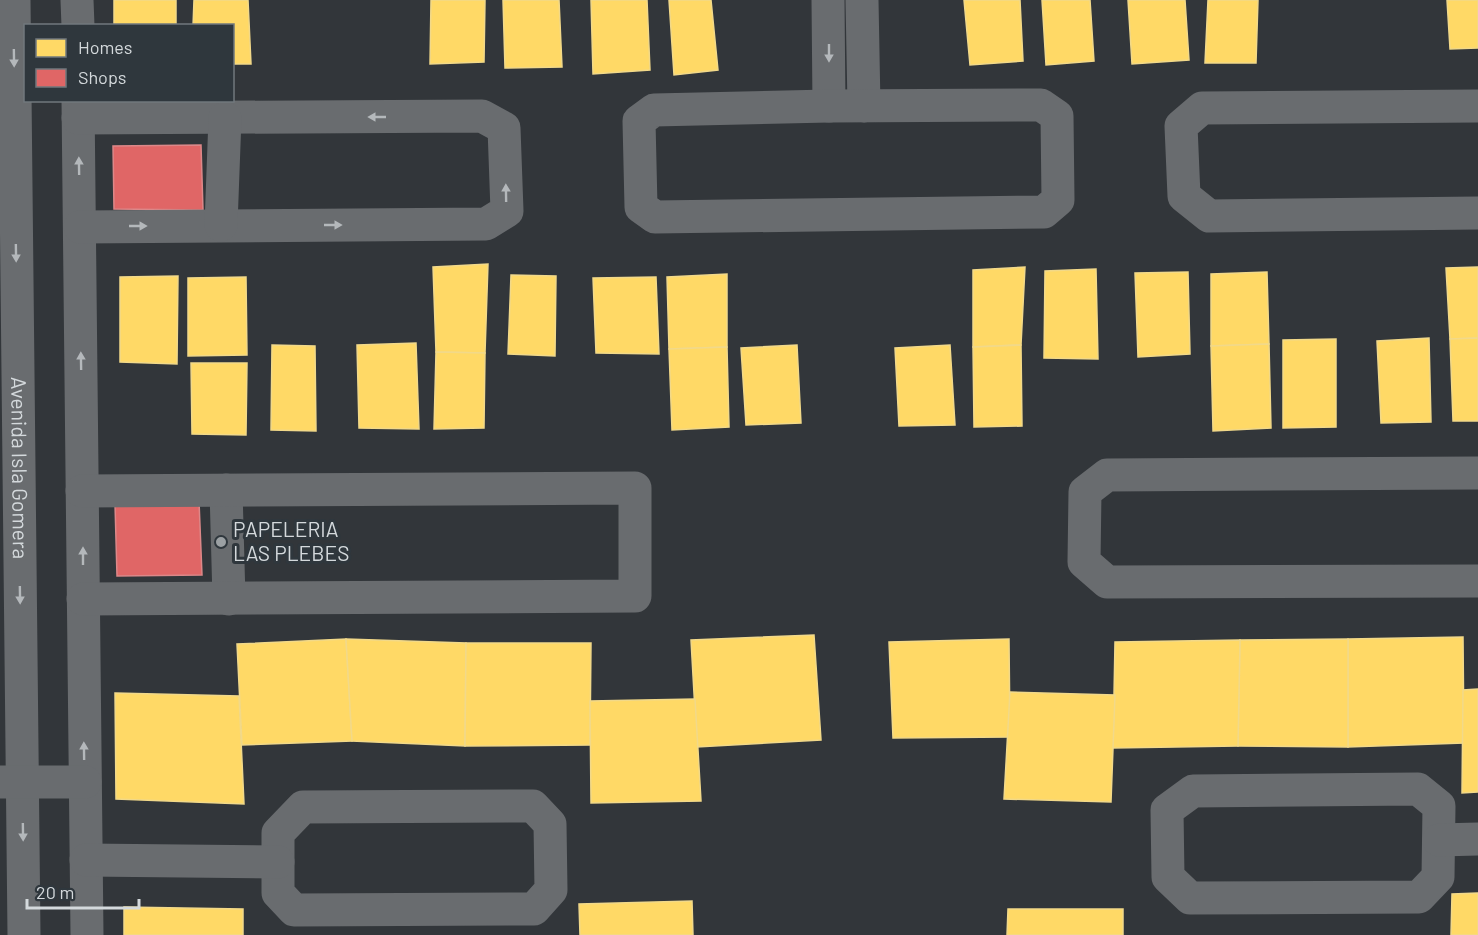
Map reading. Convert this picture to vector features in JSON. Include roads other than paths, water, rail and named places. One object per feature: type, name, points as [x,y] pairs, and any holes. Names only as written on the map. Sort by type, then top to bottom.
[{"type":"street","name":"Avenida Isla Gomera","points":[[14,0],[11,782],[24,935]]},
{"type":"street","points":[[77,0],[78,24]]},
{"type":"street","points":[[828,0],[829,106]]},
{"type":"street","points":[[862,0],[864,106]]},
{"type":"street","points":[[1041,105],[1057,116],[1058,200],[1044,212],[655,217],[641,207],[639,121],[654,110],[864,106],[1041,105]]},
{"type":"street","points":[[1478,106],[1202,108],[1181,126],[1184,196],[1209,216],[1478,213]]},
{"type":"street","points":[[80,226],[486,224],[507,211],[504,128],[482,116],[225,118],[78,109],[87,935]]},
{"type":"street","points":[[221,225],[225,118]]},
{"type":"street","points":[[1478,472],[1107,475],[1085,492],[1084,562],[1107,582],[1478,581]]},
{"type":"street","points":[[82,491],[635,488],[635,596],[83,599]]},
{"type":"street","points":[[226,490],[229,599]]},
{"type":"street","points":[[11,782],[85,782]]},
{"type":"street","points":[[1418,789],[1439,806],[1439,840],[1438,877],[1419,897],[1190,898],[1168,877],[1167,810],[1193,791],[1418,789]]},
{"type":"street","points":[[533,806],[550,824],[551,890],[534,909],[294,910],[278,893],[278,862],[278,833],[303,807],[533,806]]},
{"type":"street","points":[[1439,840],[1478,839]]},
{"type":"street","points":[[86,860],[278,862]]},
{"type":"place","name":"PAPELERIA LAS PLEBES","points":[[221,542]]}]
